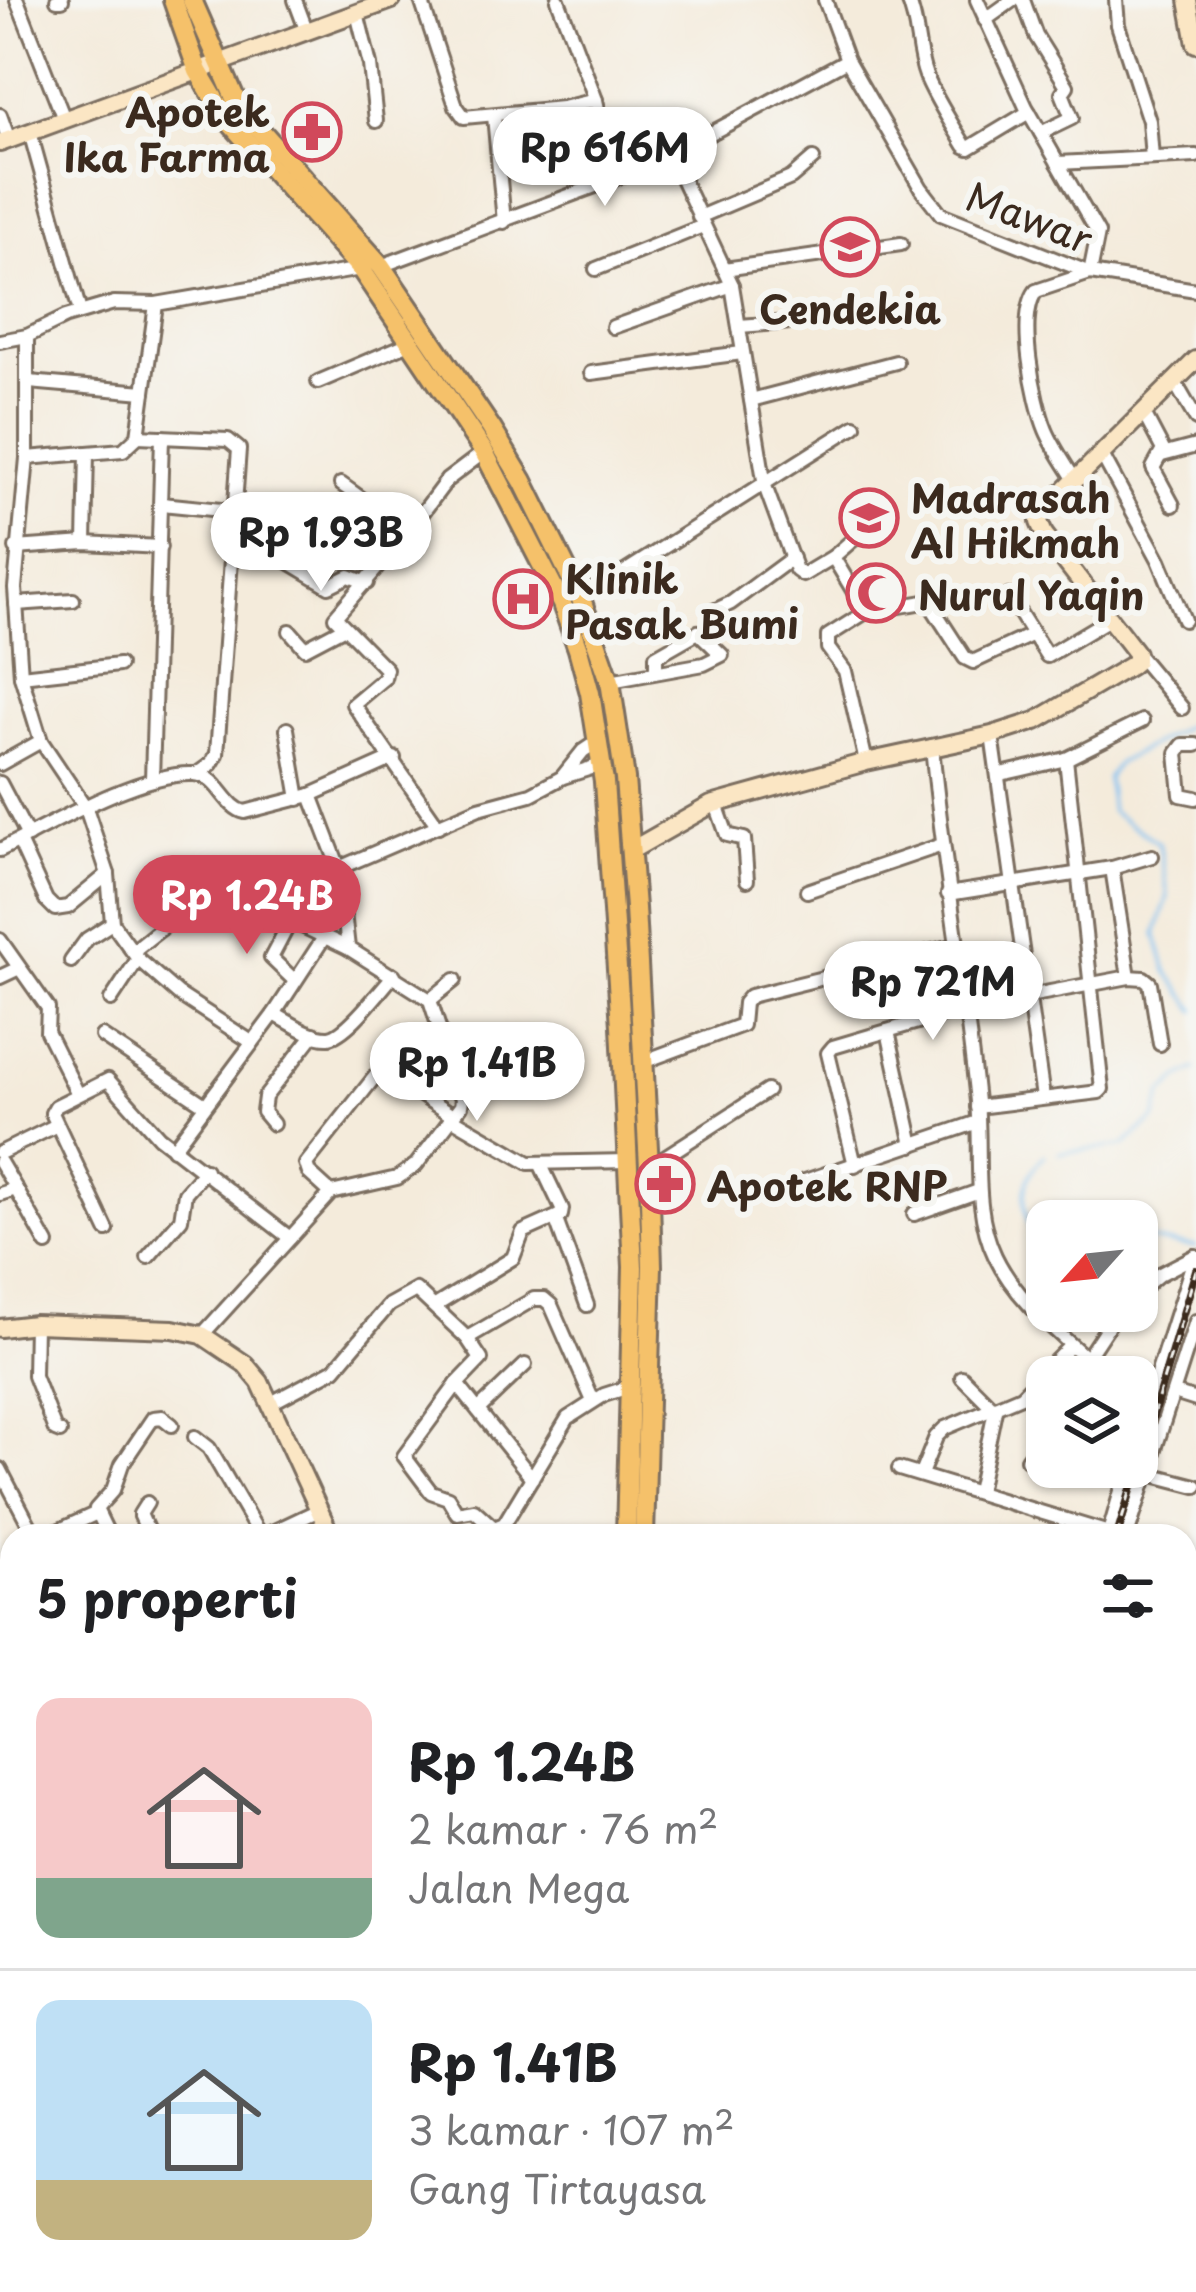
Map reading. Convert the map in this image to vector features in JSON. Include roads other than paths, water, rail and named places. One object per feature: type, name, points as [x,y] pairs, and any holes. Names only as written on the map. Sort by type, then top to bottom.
[{"type":"main road","points":[[173,0],[198,70],[225,116],[333,224]]},
{"type":"main road","points":[[192,0],[238,105],[371,267],[523,481],[580,596],[610,681],[625,779],[649,1167],[626,1524]]},
{"type":"main road","points":[[371,267],[412,342],[484,452],[562,604],[590,692],[602,773],[628,1161],[642,1266],[644,1524]]},
{"type":"main road","points":[[602,773],[625,779]]},
{"type":"main road","points":[[621,1026],[643,1025]]},
{"type":"street","points":[[17,0],[64,119]]},
{"type":"street","points":[[295,0],[307,32]]},
{"type":"street","points":[[0,115],[5,142],[392,0]]},
{"type":"street","points":[[421,0],[464,117],[596,100]]},
{"type":"street","points":[[558,0],[596,100],[614,179]]},
{"type":"street","name":"Mawar","points":[[825,0],[847,59],[940,214],[1090,273],[1196,290]]},
{"type":"street","points":[[908,0],[927,78],[966,148],[1029,112]]},
{"type":"street","points":[[976,0],[1029,112],[1098,232],[1090,273],[1036,291],[1030,302],[1029,354],[1039,409],[1047,433],[1075,480]]},
{"type":"street","points":[[985,20],[1013,0]]},
{"type":"street","points":[[1023,0],[1036,36],[1067,86],[1062,93],[1072,118],[1041,133]]},
{"type":"street","points":[[1116,0],[1118,25],[1149,121],[1152,158]]},
{"type":"street","points":[[1187,0],[1196,44]]},
{"type":"street","points":[[357,13],[370,65],[376,121]]},
{"type":"street","points":[[0,341],[114,304],[156,304],[371,267],[614,179],[847,59]]},
{"type":"street","points":[[494,116],[505,222]]},
{"type":"street","points":[[30,132],[80,312]]},
{"type":"street","points":[[670,153],[732,285],[765,486],[796,571],[803,575],[863,531]]},
{"type":"street","points":[[1058,163],[1196,156]]},
{"type":"street","points":[[596,269],[790,178],[813,159]]},
{"type":"street","points":[[724,269],[901,244]]},
{"type":"street","points":[[613,327],[732,285]]},
{"type":"street","points":[[27,458],[123,450],[138,436],[156,304]]},
{"type":"street","points":[[739,326],[901,314]]},
{"type":"street","points":[[27,336],[27,458],[16,548],[16,604],[21,676],[41,741],[86,808],[108,874],[112,923],[136,955],[178,994],[250,1041]]},
{"type":"street","points":[[318,382],[412,342]]},
{"type":"street","points":[[591,373],[742,352]]},
{"type":"street","points":[[751,400],[896,362]]},
{"type":"street","points":[[1182,708],[1108,620],[1043,534],[1039,522],[1041,514],[1195,363]]},
{"type":"street","points":[[1174,381],[1196,418]]},
{"type":"street","points":[[29,382],[144,392]]},
{"type":"street","points":[[1143,412],[1162,455]]},
{"type":"street","points":[[580,596],[856,426]]},
{"type":"street","points":[[0,850],[152,780],[197,774],[217,754],[238,449],[228,440],[138,436]]},
{"type":"street","points":[[152,780],[162,437]]},
{"type":"street","points":[[1173,505],[1154,462],[1162,455],[1196,446]]},
{"type":"street","points":[[438,826],[353,704],[384,678],[386,669],[337,622],[337,612],[367,583],[447,480],[484,452]]},
{"type":"street","points":[[85,542],[87,453]]},
{"type":"street","points":[[1101,453],[1159,560],[1184,620]]},
{"type":"street","points":[[341,484],[408,532]]},
{"type":"street","points":[[161,504],[221,511]]},
{"type":"street","points":[[324,524],[383,561]]},
{"type":"street","points":[[16,548],[85,542],[160,547]]},
{"type":"street","points":[[269,556],[284,559],[329,586],[349,576],[367,583]]},
{"type":"street","points":[[833,557],[866,612]]},
{"type":"street","points":[[712,612],[793,558]]},
{"type":"street","points":[[1009,596],[1047,656],[1108,620]]},
{"type":"street","points":[[16,604],[73,601]]},
{"type":"street","points":[[866,762],[845,671],[828,636],[866,612],[924,602],[930,604],[965,658],[973,662],[1031,635]]},
{"type":"street","points":[[290,631],[305,648],[343,628]]},
{"type":"street","points":[[610,681],[704,664],[722,655],[698,632],[656,656],[656,670]]},
{"type":"street","points":[[630,851],[716,804],[1036,721],[1130,666],[1136,653]]},
{"type":"street","points":[[21,676],[119,665]]},
{"type":"street","points":[[1001,774],[1066,759],[1142,722]]},
{"type":"street","points":[[286,729],[305,797],[339,868],[348,948]]},
{"type":"street","points":[[992,735],[1043,1098]]},
{"type":"street","points":[[0,764],[41,741]]},
{"type":"street","points":[[563,777],[598,741]]},
{"type":"street","points":[[1196,746],[1183,745],[1177,753],[1181,795],[1196,798]]},
{"type":"street","points":[[932,746],[977,1107],[983,1223],[1004,1275],[1085,1356]]},
{"type":"street","points":[[197,774],[213,783],[240,812],[305,797],[394,758]]},
{"type":"street","points":[[977,1107],[1102,1089],[1066,759]]},
{"type":"street","points":[[339,868],[478,808],[531,794],[563,777],[602,773]]},
{"type":"street","points":[[0,783],[46,900],[55,909],[68,907],[108,874]]},
{"type":"street","points":[[716,804],[726,833],[744,839],[747,880]]},
{"type":"street","points":[[807,891],[942,845]]},
{"type":"street","points":[[948,894],[1112,868],[1152,856]]},
{"type":"street","points":[[1112,868],[1129,977]]},
{"type":"street","points":[[111,1000],[136,955],[167,924],[196,882]]},
{"type":"street","points":[[202,1335],[331,1193],[397,1178],[416,1165],[462,1099],[430,1000],[348,948],[260,906]]},
{"type":"street","points":[[291,920],[271,958],[295,981]]},
{"type":"street","points":[[71,961],[87,939],[112,923]]},
{"type":"street","points":[[173,1149],[274,1014],[323,939]]},
{"type":"street","points":[[0,940],[47,1008],[46,1032],[78,1094]]},
{"type":"street","points":[[645,1061],[742,1025],[749,996],[957,944]]},
{"type":"street","points":[[0,977],[17,969]]},
{"type":"street","points":[[274,1014],[330,1037],[339,1034],[394,975]]},
{"type":"street","points":[[855,1165],[828,1052],[965,1009],[1129,977],[1150,983],[1160,1044]]},
{"type":"street","points":[[430,1000],[455,980]]},
{"type":"street","points":[[888,1031],[914,1145]]},
{"type":"street","points":[[273,1124],[263,1112],[265,1097],[314,1034]]},
{"type":"street","points":[[103,1036],[205,1105]]},
{"type":"street","points":[[331,1193],[309,1173],[306,1163],[377,1074],[388,1073],[512,1157],[541,1165],[628,1161]]},
{"type":"street","points":[[107,1230],[53,1109],[101,1081],[112,1081],[137,1115],[173,1149],[290,1238]]},
{"type":"street","points":[[649,1167],[767,1091]]},
{"type":"street","points":[[802,1182],[978,1122]]},
{"type":"street","points":[[0,1153],[57,1125]]},
{"type":"street","points":[[0,1162],[47,1244]]},
{"type":"street","points":[[435,1306],[513,1258],[524,1232],[556,1220],[562,1209],[541,1165]]},
{"type":"street","points":[[148,1257],[182,1219],[184,1193],[205,1170]]},
{"type":"street","points":[[0,1195],[16,1189]]},
{"type":"street","points":[[914,1214],[980,1191]]},
{"type":"street","points":[[556,1220],[587,1305]]},
{"type":"street","points":[[1158,1275],[1195,1256],[1158,1361]]},
{"type":"street","points":[[271,1403],[335,1369],[389,1305],[416,1290],[467,1338],[481,1359],[403,1453],[430,1491],[448,1498],[457,1513],[474,1510],[490,1524]]},
{"type":"street","points":[[467,1338],[534,1299],[544,1299],[593,1401]]},
{"type":"street","points":[[35,1324],[34,1376],[55,1430],[60,1432]]},
{"type":"street","points":[[0,1328],[35,1324],[202,1335],[245,1364],[271,1403],[326,1524]]},
{"type":"street","points":[[1158,1439],[1195,1329]]},
{"type":"street","points":[[921,1474],[936,1436],[945,1428],[1021,1396],[1071,1345]]},
{"type":"street","points":[[478,1410],[525,1365]]},
{"type":"street","points":[[962,1378],[995,1410]]},
{"type":"street","points":[[457,1384],[532,1478]]},
{"type":"street","points":[[504,1524],[568,1418],[593,1401],[632,1386]]},
{"type":"street","points":[[1174,1393],[1196,1400]]},
{"type":"street","points":[[978,1492],[995,1410]]},
{"type":"street","points":[[73,1524],[97,1513],[153,1418],[172,1425]]},
{"type":"street","points":[[195,1437],[208,1448],[255,1524]]},
{"type":"street","points":[[0,1469],[29,1524]]},
{"type":"street","points":[[899,1469],[1077,1524]]},
{"type":"street","points":[[1158,1476],[1196,1486]]},
{"type":"street","points":[[1111,1524],[1120,1488]]},
{"type":"street","points":[[1131,1524],[1141,1488]]},
{"type":"street","points":[[145,1524],[140,1514],[147,1503]]},
{"type":"street","points":[[288,1524],[319,1510]]},
{"type":"street","points":[[97,1513],[103,1524]]},
{"type":"waterway","points":[[1196,721],[1118,763],[1107,778],[1111,812],[1159,843],[1168,896],[1156,934],[1167,971],[1196,1011]]},
{"type":"waterway","points":[[1059,1153],[1123,1146],[1156,1118],[1162,1094],[1196,1069]]},
{"type":"waterway","points":[[1026,1208],[1029,1178],[1045,1155]]},
{"type":"waterway","points":[[1158,1241],[1196,1247]]},
{"type":"railway","points":[[1121,1524],[1196,1270]]},
{"type":"place","name":"Apotek Ika Farma","points":[[312,132]]},
{"type":"place","name":"Cendekia","points":[[850,247]]},
{"type":"place","name":"Madrasah Al Hikmah","points":[[869,518]]},
{"type":"place","name":"Nurul Yaqin","points":[[876,593]]},
{"type":"place","name":"Klinik Pasak Bumi","points":[[523,599]]},
{"type":"place","name":"Apotek RNP","points":[[665,1184]]}]
